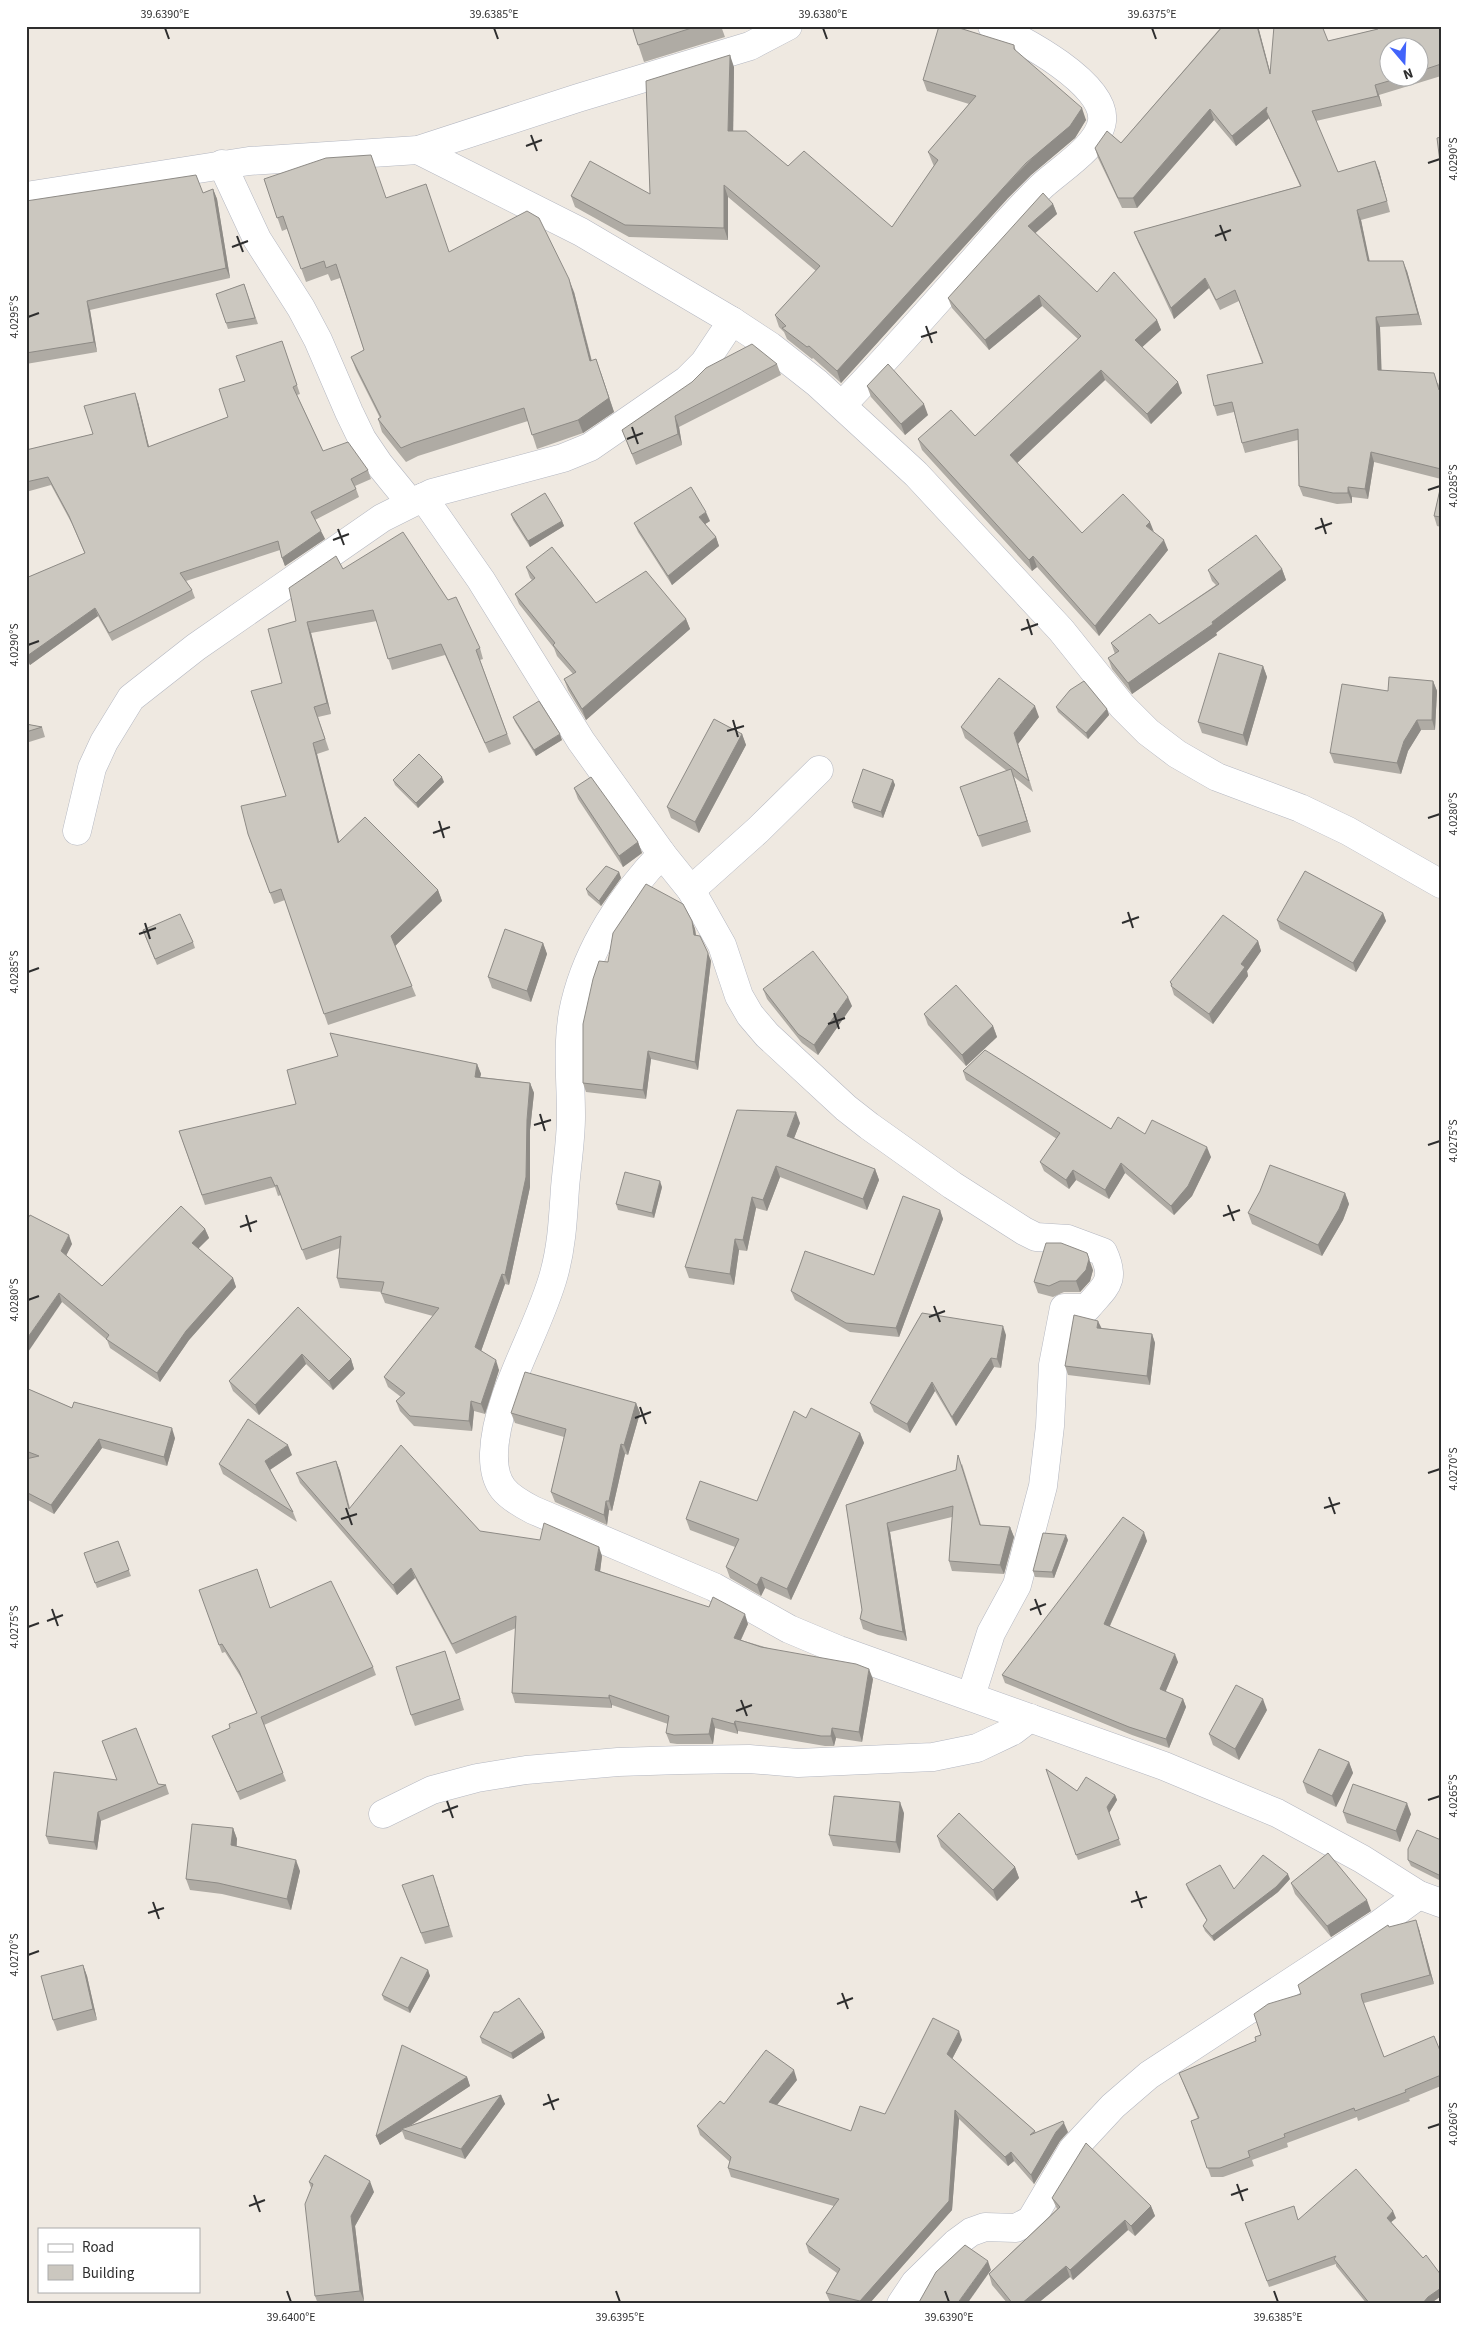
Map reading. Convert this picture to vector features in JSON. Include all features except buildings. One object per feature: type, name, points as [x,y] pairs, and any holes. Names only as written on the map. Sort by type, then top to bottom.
[{"type":"street","points":[[26,196],[222,164],[418,150],[578,98],[750,46],[788,26]]},
{"type":"street","points":[[842,405],[916,326],[1004,225],[1042,186],[1091,143],[1099,132],[1102,120],[1101,113],[1093,94],[1083,84],[1039,50],[992,26]]},
{"type":"street","points":[[418,150],[581,232],[732,321],[770,346],[842,405],[922,481],[1061,630],[1101,681],[1148,732],[1177,754],[1218,777],[1300,808],[1348,831],[1441,884]]},
{"type":"street","points":[[222,164],[257,239],[302,308],[362,438],[379,464],[417,500],[480,580],[581,741],[662,854],[691,890],[722,945],[732,979],[750,1015],[767,1034],[846,1108],[952,1184],[1036,1237],[1068,1240],[1103,1252],[1111,1267],[1108,1283],[1087,1308],[1064,1308],[1053,1365],[1050,1426],[1043,1486],[1017,1585],[991,1633],[971,1696]]},
{"type":"street","points":[[77,831],[92,768],[104,742],[131,698],[196,647],[382,518],[417,500],[460,484],[563,458],[590,446],[687,380],[704,363],[732,321]]},
{"type":"street","points":[[691,890],[758,830],[819,770]]},
{"type":"street","points":[[662,854],[647,869],[622,903],[602,937],[587,964],[575,1003],[569,1055],[570,1126],[562,1236],[551,1283],[507,1397],[494,1453],[496,1476],[502,1491],[513,1500],[714,1587],[789,1629],[839,1650],[1164,1766],[1277,1813],[1430,1899]]},
{"type":"street","points":[[383,1814],[441,1788],[477,1778],[526,1770],[618,1762],[672,1760],[749,1759],[798,1763],[933,1758],[986,1744],[1013,1731],[1030,1718]]},
{"type":"street","points":[[901,2304],[915,2283],[956,2243],[971,2232],[985,2227],[1016,2228],[1031,2220],[1073,2149],[1112,2106],[1149,2075],[1378,1925],[1430,1899]]}]
